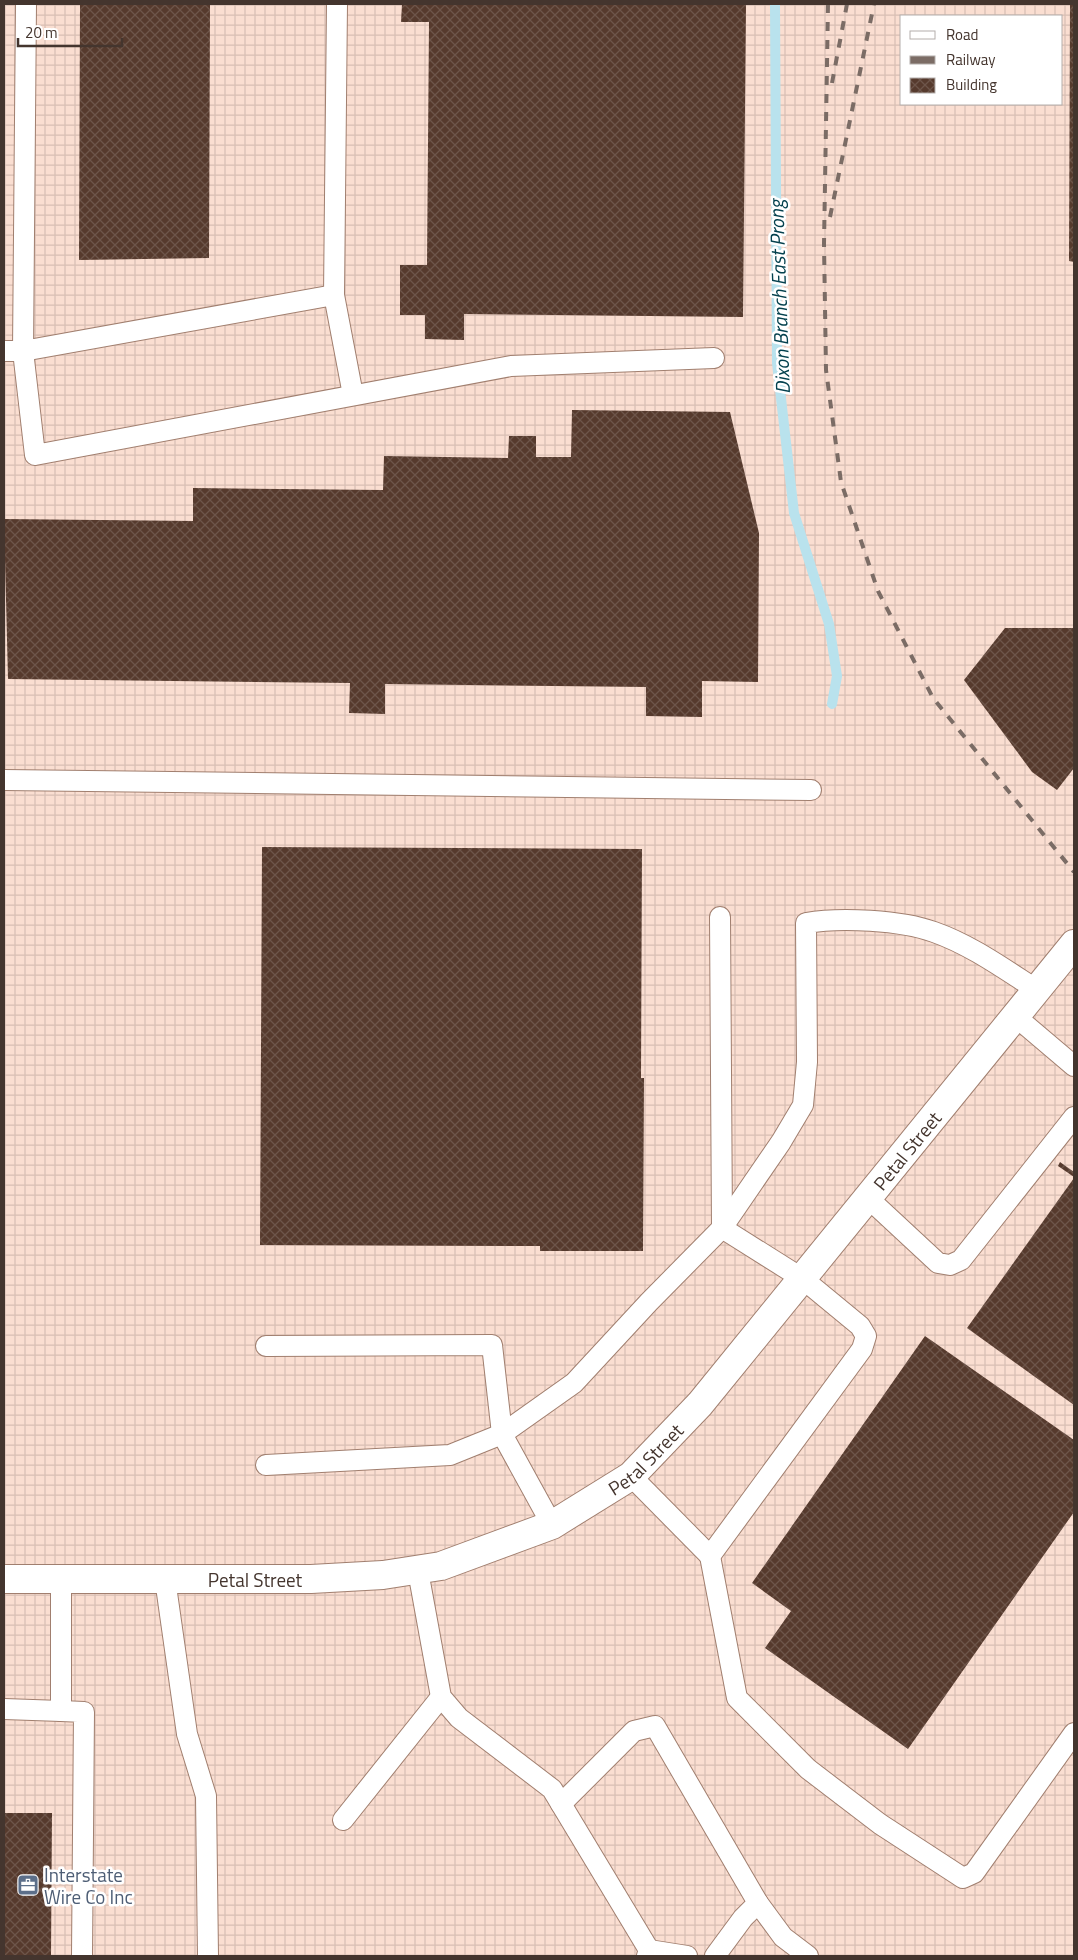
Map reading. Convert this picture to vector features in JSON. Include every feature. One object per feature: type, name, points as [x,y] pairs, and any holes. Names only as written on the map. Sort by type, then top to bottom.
[{"type":"street","name":"Petal Street","points":[[4,1579],[311,1579],[418,1571],[441,1566],[552,1525],[631,1476],[700,1404],[1074,944]]},
{"type":"lane","points":[[26,4],[14,351],[35,455],[511,366],[714,358]]},
{"type":"lane","points":[[337,4],[334,295],[353,395]]},
{"type":"lane","points":[[14,351],[334,295]]},
{"type":"lane","points":[[4,780],[811,790]]},
{"type":"lane","points":[[720,918],[722,1228]]},
{"type":"lane","points":[[266,1465],[450,1455],[502,1434],[574,1383],[649,1302],[722,1228],[781,1142],[803,1105],[807,1062],[806,923],[826,919],[877,921],[933,932],[987,958],[1037,990]]},
{"type":"lane","points":[[1015,1016],[1074,1066]]},
{"type":"lane","points":[[868,1198],[938,1263],[950,1265],[961,1260],[1074,1117]]},
{"type":"lane","points":[[710,1556],[862,1349],[866,1336],[860,1326],[803,1278],[722,1228]]},
{"type":"lane","points":[[266,1346],[492,1345],[502,1434],[552,1525]]},
{"type":"lane","points":[[631,1476],[710,1556],[737,1698],[808,1769],[880,1824],[962,1878],[974,1873],[1074,1733]]},
{"type":"lane","points":[[418,1571],[441,1696],[459,1718],[552,1789],[648,1953],[687,1956]]},
{"type":"lane","points":[[61,1579],[61,1710]]},
{"type":"lane","points":[[165,1579],[187,1734],[206,1796],[208,1956]]},
{"type":"lane","points":[[343,1820],[441,1696]]},
{"type":"lane","points":[[4,1709],[84,1712],[82,1956]]},
{"type":"lane","points":[[561,1804],[634,1731],[655,1726],[758,1903],[784,1937],[808,1956]]},
{"type":"lane","points":[[715,1956],[743,1918],[758,1903]]},
{"type":"shaded area","points":[[4,4],[1074,4],[1074,1956],[4,1956]]},
{"type":"building","points":[[80,4],[210,4],[209,258],[79,260]]},
{"type":"building","points":[[402,4],[746,4],[743,317],[464,314],[464,340],[425,339],[425,315],[400,315],[400,265],[427,265],[429,22],[401,22]]},
{"type":"building","points":[[1070,4],[1074,4],[1074,262],[1069,261]]},
{"type":"building","points":[[572,410],[730,412],[759,533],[758,682],[702,681],[702,717],[646,716],[646,687],[385,684],[385,714],[349,713],[350,683],[8,679],[4,519],[193,521],[193,488],[383,490],[384,456],[508,458],[509,436],[536,436],[536,457],[571,457]]},
{"type":"building","points":[[1005,628],[1074,628],[1074,768],[1057,790],[1032,772],[964,680]]},
{"type":"building","points":[[262,847],[642,849],[641,1078],[644,1078],[643,1251],[540,1251],[540,1246],[260,1245]]},
{"type":"building","points":[[1060,1162],[1074,1172],[1074,1177],[1058,1166]]},
{"type":"building","points":[[1074,1178],[1074,1405],[967,1328]]},
{"type":"building","points":[[925,1336],[1074,1440],[1074,1512],[908,1749],[765,1648],[791,1611],[752,1583]]},
{"type":"building","name":"Interstate Wire Co Inc","points":[[4,1813],[52,1813],[51,1956],[4,1956]]},
{"type":"waterway","name":"Dixon Branch East Prong","points":[[775,4],[777,363],[794,513],[829,624],[837,676],[832,704]]},
{"type":"railway","points":[[828,4],[824,244],[826,370],[841,482],[878,591],[933,698],[1074,872]]},
{"type":"railway","points":[[832,83],[847,4]]},
{"type":"railway","points":[[830,217],[874,4]]},
{"type":"place","name":"Interstate Wire Co Inc","points":[[28,1885]]}]
